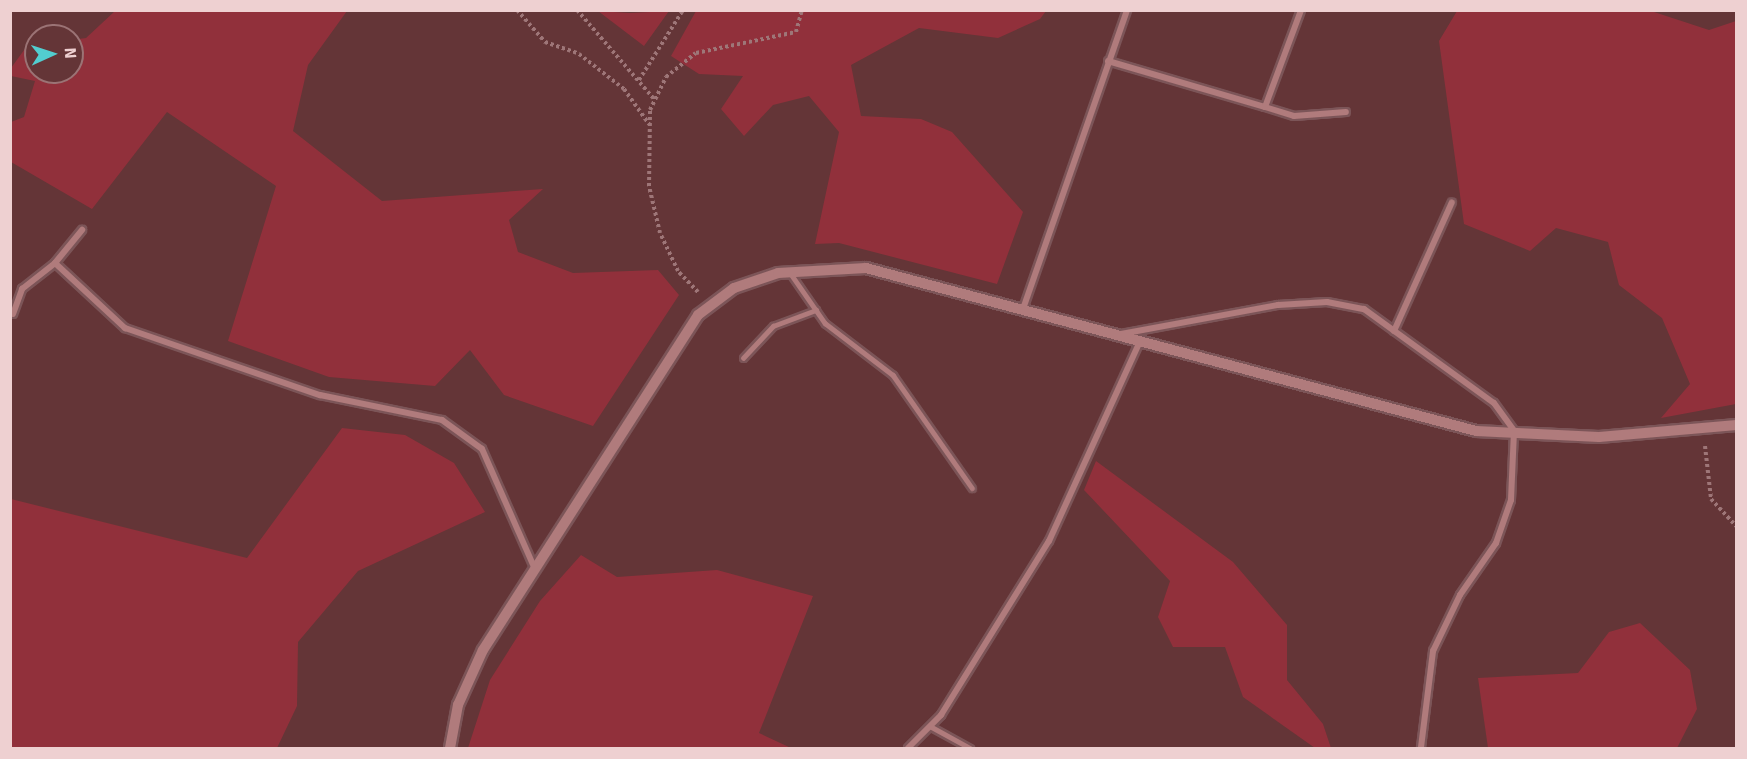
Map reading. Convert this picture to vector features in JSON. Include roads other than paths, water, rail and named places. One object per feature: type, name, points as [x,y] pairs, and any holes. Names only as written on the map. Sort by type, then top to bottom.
[{"type":"street","points":[[1023,309],[1126,10]]},
{"type":"street","points":[[1264,107],[1301,10]]},
{"type":"street","points":[[1108,61],[1294,116],[1346,112]]},
{"type":"street","points":[[1394,331],[1452,202]]},
{"type":"street","points":[[13,314],[22,289],[55,263],[82,230]]},
{"type":"street","points":[[55,263],[125,328],[320,395],[442,420],[482,449],[535,569]]},
{"type":"street","points":[[450,748],[458,705],[483,651],[670,356],[711,305],[734,288],[790,272],[866,268],[1476,431],[1514,431],[1599,437],[1703,430],[1737,425]]},
{"type":"street","points":[[1118,335],[1278,305],[1327,302],[1364,309],[1494,403],[1514,431],[1511,500],[1496,543],[1460,596],[1433,651],[1421,748]]},
{"type":"street","points":[[908,748],[930,726],[1049,541],[1140,341]]},
{"type":"lane","points":[[790,272],[816,310],[893,375],[972,488]]},
{"type":"lane","points":[[743,358],[773,326],[816,310]]},
{"type":"lane","points":[[930,726],[970,748]]}]
